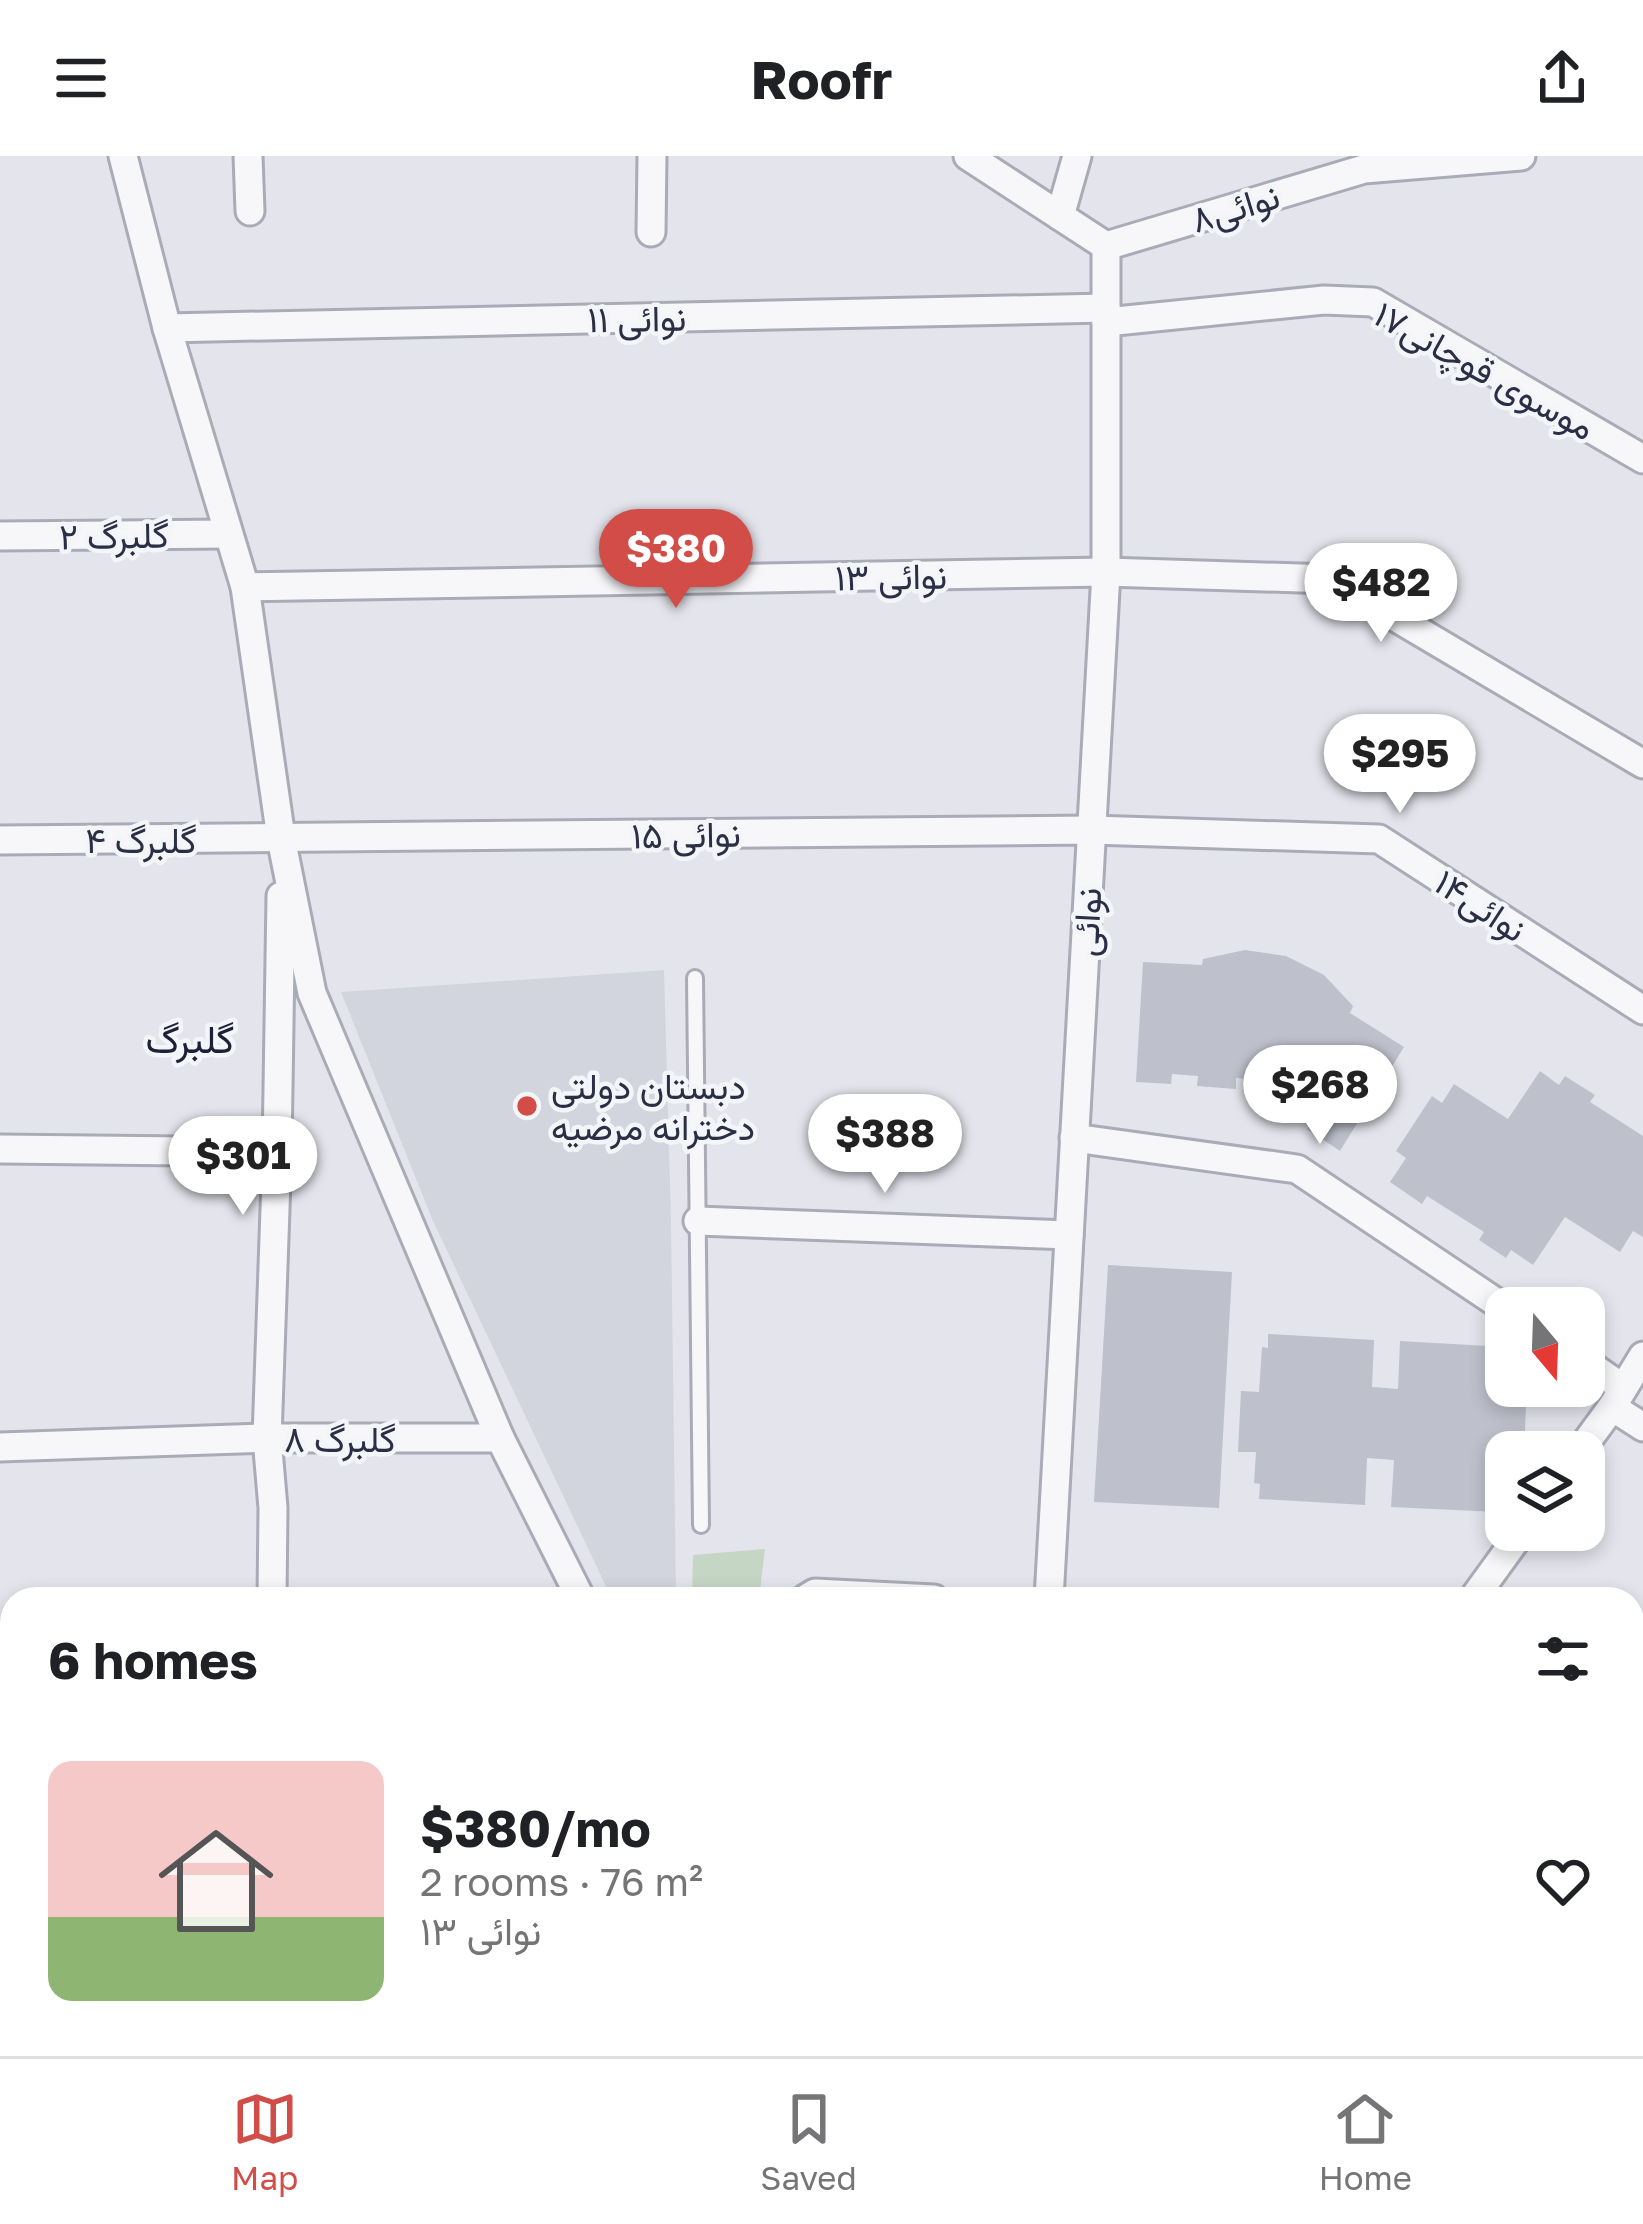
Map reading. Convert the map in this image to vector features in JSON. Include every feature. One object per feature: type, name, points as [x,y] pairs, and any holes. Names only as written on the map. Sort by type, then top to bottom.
[{"type":"street","points":[[123,156],[167,328],[244,587],[281,838],[312,993],[500,1438],[574,1587]]},
{"type":"street","points":[[248,156],[250,211]]},
{"type":"street","points":[[651,232],[652,156]]},
{"type":"street","points":[[968,156],[1106,245]]},
{"type":"street","points":[[1060,216],[1077,156]]},
{"type":"street","name":"نوائی۸","points":[[1106,245],[1346,167],[1521,156]]},
{"type":"street","name":"نوائی","points":[[1050,1587],[1106,572],[1106,245]]},
{"type":"street","name":"موسوی قوچانی۱۷","points":[[1106,315],[1324,300],[1373,302],[1643,458]]},
{"type":"street","name":"نوائی ۱۱","points":[[167,328],[1106,315]]},
{"type":"street","name":"گلبرگ ۲","points":[[0,536],[228,534]]},
{"type":"street","name":"نوائی ۱۳","points":[[244,587],[1106,572],[1331,579],[1643,764]]},
{"type":"street","name":"نوائی ۱۵","points":[[281,838],[1092,830]]},
{"type":"street","name":"نوائی۱۴","points":[[1092,830],[1379,839],[1643,1010]]},
{"type":"street","points":[[272,1587],[267,1438],[281,838]]},
{"type":"street","name":"گلبرگ ۴","points":[[0,840],[281,838]]},
{"type":"street","points":[[1074,1138],[1297,1169],[1485,1295]]},
{"type":"street","points":[[0,1149],[277,1152]]},
{"type":"street","points":[[698,1221],[1069,1235]]},
{"type":"street","points":[[1594,1431],[1643,1356]]},
{"type":"street","points":[[1605,1384],[1643,1427]]},
{"type":"street","name":"گلبرگ ۸","points":[[0,1447],[267,1438],[500,1438]]},
{"type":"street","points":[[1483,1587],[1508,1551]]},
{"type":"lane","points":[[695,978],[701,1525]]},
{"type":"shaded area","points":[[664,970],[676,1587],[606,1587],[433,1221],[341,992]]},
{"type":"green space","points":[[765,1549],[760,1587],[692,1587],[693,1555]]},
{"type":"building","points":[[1245,950],[1286,956],[1324,975],[1353,1006],[1350,1013],[1404,1047],[1340,1151],[1307,1129],[1314,1120],[1291,1104],[1284,1114],[1255,1095],[1260,1086],[1248,1079],[1236,1078],[1236,1089],[1197,1086],[1198,1076],[1172,1074],[1171,1084],[1136,1082],[1143,962],[1202,965],[1203,959]]},
{"type":"building","points":[[1540,1071],[1559,1085],[1565,1076],[1595,1095],[1590,1102],[1643,1136],[1643,1237],[1633,1231],[1620,1252],[1565,1217],[1533,1265],[1511,1250],[1506,1258],[1479,1240],[1484,1232],[1427,1196],[1422,1204],[1390,1182],[1406,1158],[1396,1151],[1432,1096],[1442,1103],[1454,1084],[1508,1119]]},
{"type":"building","points":[[1108,1265],[1232,1272],[1219,1508],[1094,1502]]},
{"type":"building","points":[[1268,1334],[1374,1340],[1372,1387],[1398,1389],[1400,1341],[1485,1346],[1485,1407],[1526,1407],[1525,1431],[1485,1431],[1485,1511],[1391,1507],[1394,1460],[1367,1458],[1365,1505],[1259,1499],[1260,1484],[1254,1483],[1256,1452],[1238,1452],[1241,1391],[1259,1392],[1262,1347],[1268,1348]]},
{"type":"place","name":"دبستان دولتی دخترانه مرضیه","points":[[527,1106]]},
{"type":"district","name":"گلبرگ","points":[[190,1038]]}]
